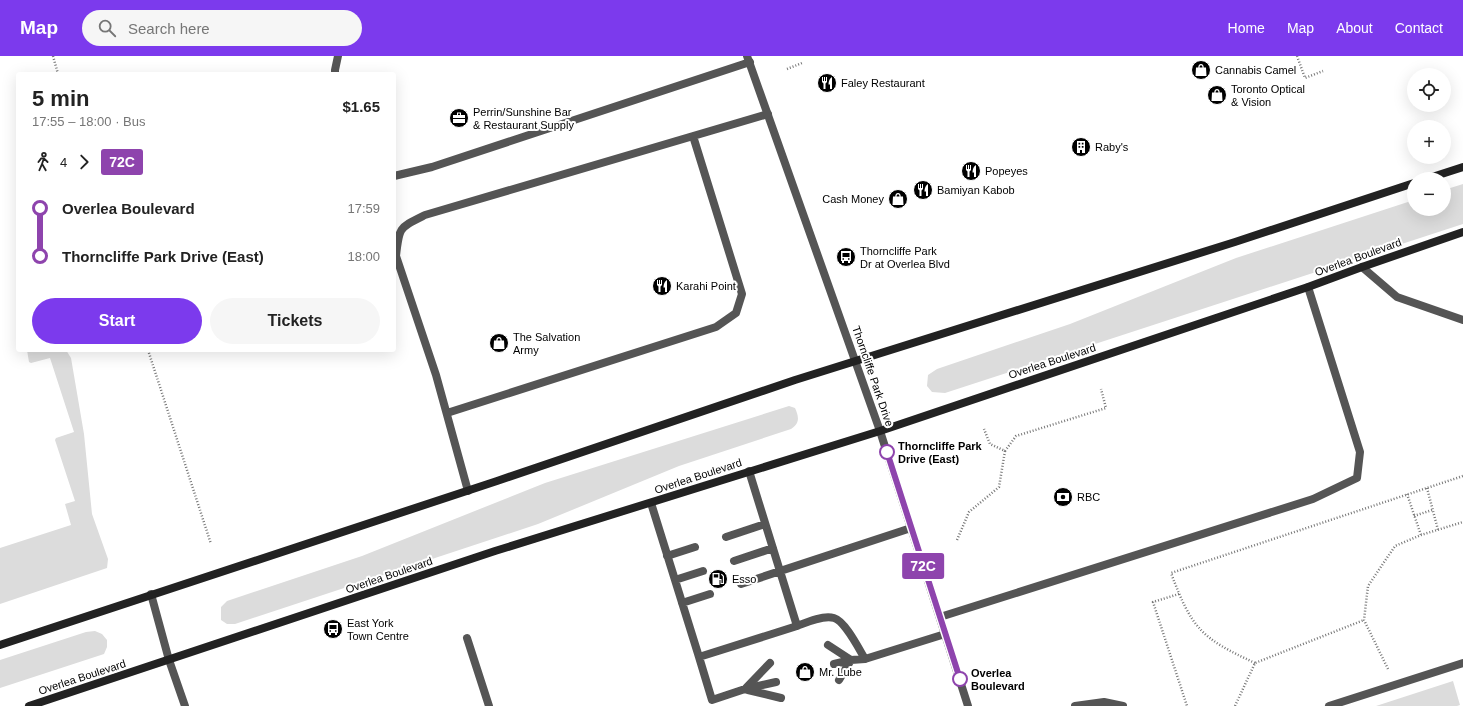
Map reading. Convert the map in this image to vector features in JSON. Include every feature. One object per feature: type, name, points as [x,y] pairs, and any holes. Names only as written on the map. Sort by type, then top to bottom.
[{"type":"main road","points":[[1448,172],[1463,167]]},
{"type":"main road","points":[[0,645],[468,491],[795,380],[856,362],[1407,185]]},
{"type":"main road","name":"Overlea Boulevard","points":[[29,706],[495,551],[880,431],[1308,288],[1362,267],[1463,232]]},
{"type":"street","points":[[335,72],[338,56]]},
{"type":"street","points":[[396,176],[432,167],[749,59]]},
{"type":"street","name":"Thorncliffe Park Drive","points":[[749,59],[880,431],[968,706]]},
{"type":"street","points":[[468,491],[436,375],[396,256],[398,237],[404,225],[432,213],[768,114]]},
{"type":"street","points":[[447,412],[716,327],[736,313],[742,294],[693,136]]},
{"type":"street","points":[[1362,267],[1397,297],[1463,320]]},
{"type":"street","points":[[940,617],[1313,498],[1357,478],[1360,452],[1308,288]]},
{"type":"street","points":[[749,471],[797,626]]},
{"type":"street","points":[[651,503],[712,700],[745,689],[776,682]]},
{"type":"street","points":[[726,537],[765,524]]},
{"type":"street","points":[[741,584],[911,528]]},
{"type":"street","points":[[667,556],[695,547]]},
{"type":"street","points":[[734,561],[773,548]]},
{"type":"street","points":[[675,580],[703,571]]},
{"type":"street","points":[[152,594],[169,660],[185,706]]},
{"type":"street","points":[[682,603],[710,594]]},
{"type":"street","points":[[699,657],[819,618],[834,618],[844,625],[866,659]]},
{"type":"street","points":[[834,664],[851,660],[866,659],[946,634]]},
{"type":"street","points":[[467,638],[489,706]]},
{"type":"street","points":[[828,645],[851,660]]},
{"type":"street","points":[[839,680],[851,660]]},
{"type":"street","points":[[745,689],[770,663]]},
{"type":"street","points":[[1329,706],[1463,663]]},
{"type":"street","points":[[745,689],[781,698]]},
{"type":"street","points":[[1075,706],[1104,702],[1123,706]]},
{"type":"path","points":[[53,56],[57,72]]},
{"type":"path","points":[[1297,56],[1305,78],[1323,71]]},
{"type":"path","points":[[787,69],[802,63]]},
{"type":"path","points":[[149,352],[212,544]]},
{"type":"path","points":[[957,540],[969,512],[999,487],[1004,451],[1016,436],[1106,408],[1101,389]]},
{"type":"path","points":[[984,429],[990,444],[1004,451]]},
{"type":"path","points":[[1255,663],[1226,649],[1203,634],[1189,615],[1171,573],[1463,476]]},
{"type":"path","points":[[1427,488],[1438,530]]},
{"type":"path","points":[[1407,494],[1421,535]]},
{"type":"path","points":[[1414,516],[1432,510]]},
{"type":"path","points":[[1389,669],[1364,620],[1368,586],[1395,546],[1421,535],[1463,522]]},
{"type":"path","points":[[1179,594],[1153,602],[1187,706]]},
{"type":"path","points":[[1235,706],[1255,663],[1364,620]]},
{"type":"shaded area","points":[[1463,184],[1463,224],[945,393],[932,392],[927,386],[928,375],[937,369],[1070,324],[1236,258],[1407,202],[1407,216],[1451,216],[1451,188]]},
{"type":"shaded area","points":[[27,352],[67,352],[71,358],[84,434],[92,514],[108,559],[107,568],[0,604],[0,548],[71,525],[65,504],[75,501],[55,440],[56,438],[74,432],[50,358],[31,363],[29,362]]},
{"type":"shaded area","points":[[789,406],[795,408],[798,417],[796,424],[791,429],[679,466],[538,524],[235,624],[227,624],[221,620],[221,607],[227,601],[362,556],[545,483]]},
{"type":"shaded area","points":[[95,631],[102,634],[107,640],[107,647],[104,654],[0,688],[0,660],[86,632]]},
{"type":"shaded area","points":[[1453,681],[1460,705],[1457,706],[1376,706]]},
{"type":"bus line","name":"72C","points":[[887,452],[960,679]]},
{"type":"place","name":"Cannabis Camel","points":[[1201,70]]},
{"type":"place","name":"Faley Restaurant","points":[[827,83]]},
{"type":"place","name":"Toronto Optical & Vision","points":[[1217,95]]},
{"type":"place","name":"Perrin/Sunshine Bar & Restaurant Supply","points":[[459,118]]},
{"type":"place","name":"Raby's","points":[[1081,147]]},
{"type":"place","name":"Popeyes","points":[[971,171]]},
{"type":"place","name":"Bamiyan Kabob","points":[[923,190]]},
{"type":"place","name":"Cash Money","points":[[898,199]]},
{"type":"place","name":"Thorncliffe Park Dr at Overlea Blvd","points":[[846,257]]},
{"type":"place","name":"Karahi Point","points":[[662,286]]},
{"type":"place","name":"The Salvation Army","points":[[499,343]]},
{"type":"place","name":"Thorncliffe Park Drive (East)","points":[[887,452]]},
{"type":"place","name":"RBC","points":[[1063,497]]},
{"type":"place","name":"Esso","points":[[718,579]]},
{"type":"place","name":"East York Town Centre","points":[[333,629]]},
{"type":"place","name":"Mr. Lube","points":[[805,672]]},
{"type":"place","name":"Overlea Boulevard","points":[[960,679]]}]
